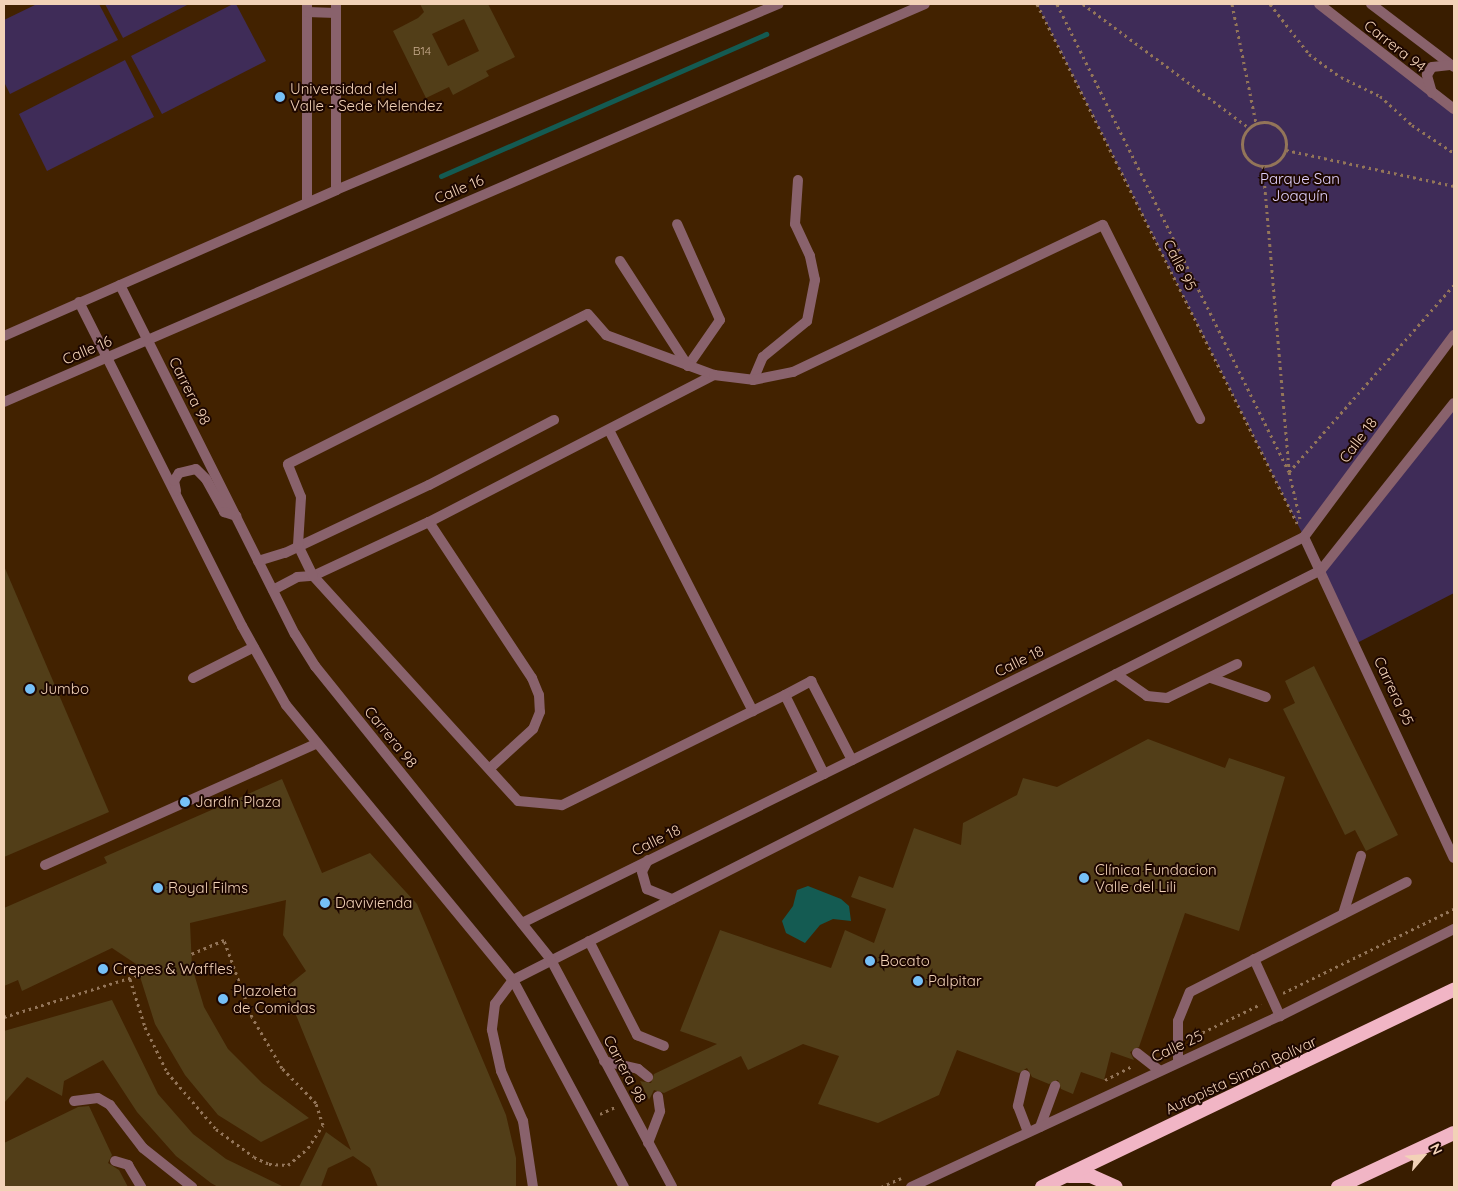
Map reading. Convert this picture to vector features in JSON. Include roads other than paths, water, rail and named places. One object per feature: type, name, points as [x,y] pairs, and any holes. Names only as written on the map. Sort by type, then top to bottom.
[{"type":"highway","name":"Autopista Simón Bolívar","points":[[1042,1187],[1454,990]]},
{"type":"highway","points":[[1338,1187],[1454,1133]]},
{"type":"highway","points":[[1056,1180],[1091,1176],[1116,1187]]},
{"type":"street","points":[[4,336],[308,202],[778,4]]},
{"type":"street","name":"Calle 16","points":[[4,402],[925,4]]},
{"type":"street","name":"Carrera 94","points":[[1319,4],[1432,94],[1454,109]]},
{"type":"street","name":"Carrera 94","points":[[1371,4],[1453,66]]},
{"type":"street","points":[[308,202],[306,8],[336,8],[336,190]]},
{"type":"street","points":[[1432,94],[1427,75],[1442,63],[1453,66]]},
{"type":"street","points":[[753,380],[762,357],[807,321],[815,280],[810,256],[795,224],[798,180]]},
{"type":"street","points":[[677,224],[720,320],[688,366]]},
{"type":"street","points":[[852,760],[811,681],[562,805],[518,801],[313,576],[298,545],[301,497],[288,464],[588,314],[606,335],[714,375],[753,380],[793,372],[1103,225],[1200,419]]},
{"type":"street","points":[[620,260],[688,366]]},
{"type":"street","name":"Carrera 98","points":[[120,285],[258,561],[315,666],[551,960],[672,1187]]},
{"type":"street","points":[[79,302],[254,647],[286,705],[316,744],[513,980],[624,1187]]},
{"type":"street","name":"Calle 18","points":[[522,923],[1304,537],[1454,335]]},
{"type":"street","points":[[273,590],[298,577],[313,576],[429,522],[714,375]]},
{"type":"street","points":[[533,1187],[523,1121],[501,1071],[492,1030],[495,1004],[513,980],[1321,570],[1454,402]]},
{"type":"street","points":[[258,561],[298,545],[429,485],[554,420]]},
{"type":"street","points":[[609,430],[753,711]]},
{"type":"street","points":[[177,496],[176,476],[187,469],[196,469],[206,479],[224,512],[236,516]]},
{"type":"street","points":[[429,522],[532,678],[539,695],[540,712],[533,729],[488,768]]},
{"type":"street","name":"Carrera 95","points":[[1304,537],[1454,858]]},
{"type":"street","points":[[193,678],[254,647]]},
{"type":"street","points":[[1116,674],[1133,689],[1158,698],[1178,694],[1237,664]]},
{"type":"street","points":[[1211,678],[1266,697]]},
{"type":"street","points":[[786,695],[824,774]]},
{"type":"street","points":[[45,865],[316,744]]},
{"type":"street","points":[[1343,914],[1361,856]]},
{"type":"street","points":[[648,860],[642,872],[647,889],[672,899]]},
{"type":"street","points":[[1178,1062],[1178,1021],[1190,992],[1407,882]]},
{"type":"street","name":"Calle 25","points":[[911,1187],[1159,1070],[1280,1016],[1454,928]]},
{"type":"street","points":[[589,941],[637,1035],[664,1046]]},
{"type":"street","points":[[1254,959],[1280,1016]]},
{"type":"street","points":[[1137,1054],[1159,1070]]},
{"type":"street","points":[[604,1061],[638,1069],[648,1077]]},
{"type":"street","points":[[1025,1075],[1018,1106],[1028,1132]]},
{"type":"street","points":[[1040,1127],[1055,1086]]},
{"type":"street","points":[[648,1143],[660,1112],[658,1096]]},
{"type":"street","points":[[74,1101],[98,1098],[110,1105],[143,1148],[192,1187]]},
{"type":"street","points":[[115,1161],[128,1165],[141,1187]]},
{"type":"water","points":[[808,886],[841,899],[849,906],[851,921],[833,919],[820,925],[805,943],[786,933],[782,921],[793,906],[797,890]]},
{"type":"waterway","points":[[441,176],[766,34]]},
{"type":"place","name":"Universidad del Valle - Sede Melendez","points":[[280,97]]},
{"type":"place","name":"Jumbo","points":[[30,689]]},
{"type":"place","name":"Jardín Plaza","points":[[185,802]]},
{"type":"place","name":"Clínica Fundacion Valle del Lili","points":[[1084,878]]},
{"type":"place","name":"Royal Films","points":[[158,888]]},
{"type":"place","name":"Davivienda","points":[[325,903]]},
{"type":"place","name":"Bocato","points":[[870,961]]},
{"type":"place","name":"Crepes & Waffles","points":[[103,969]]},
{"type":"place","name":"Palpitar","points":[[918,981]]},
{"type":"place","name":"Plazoleta de Comidas","points":[[223,999]]},
{"type":"park label","name":"Parque San Joaquín","points":[[1300,186]]}]
